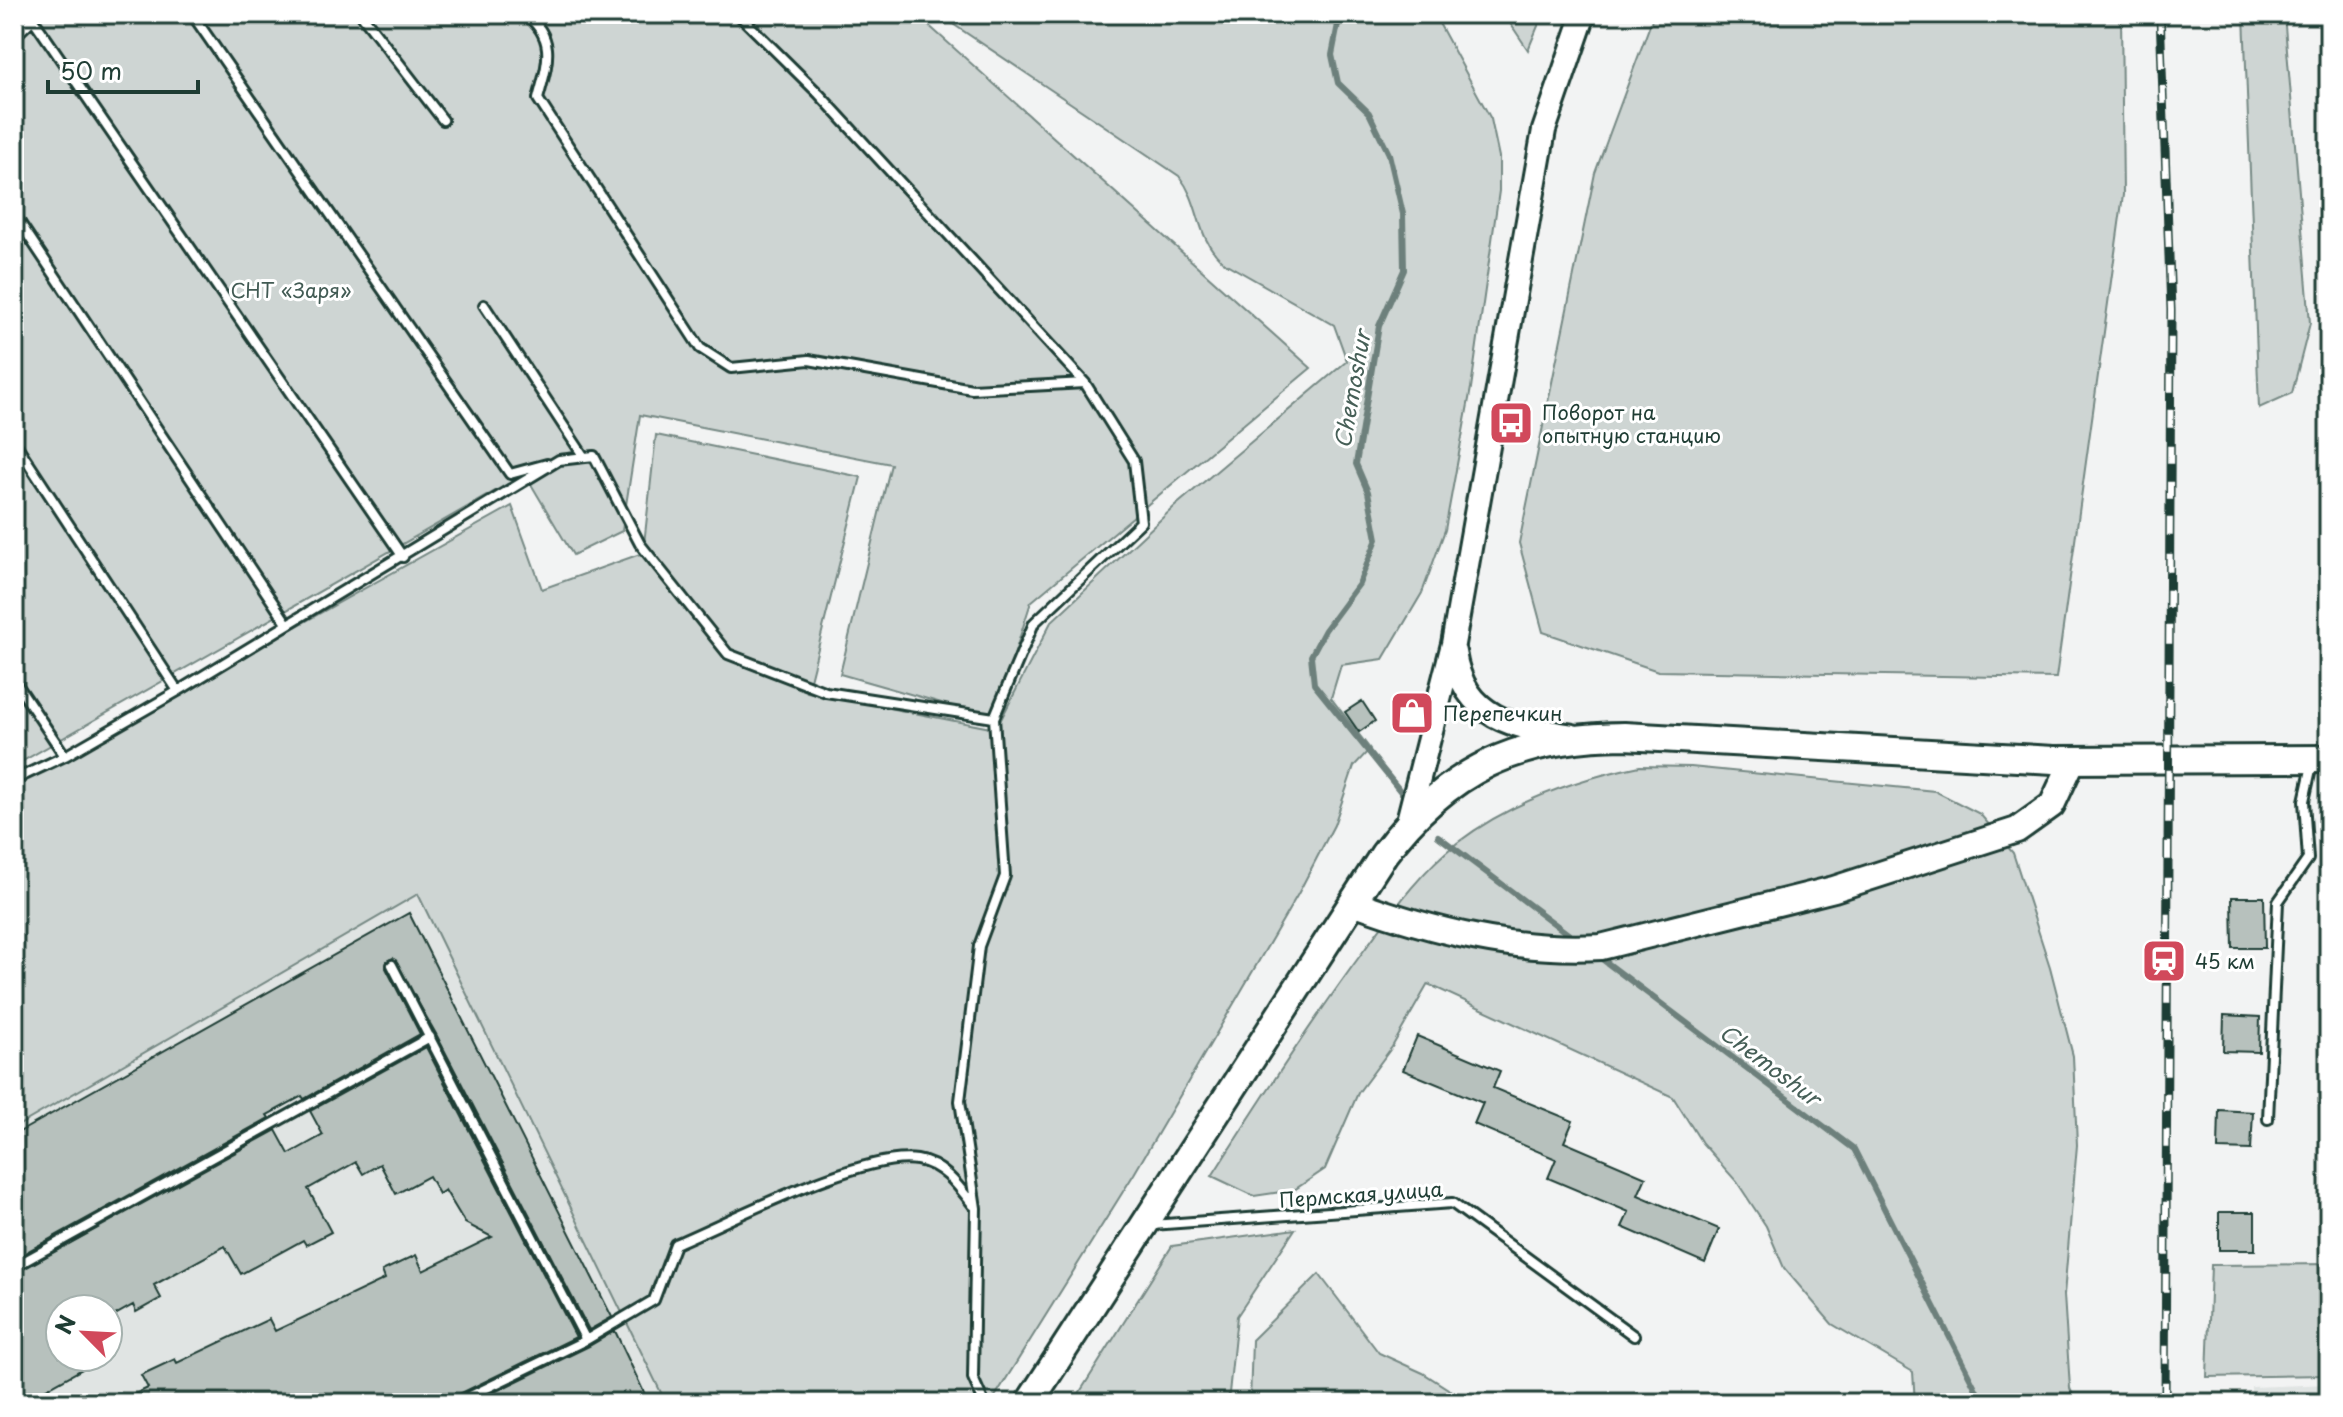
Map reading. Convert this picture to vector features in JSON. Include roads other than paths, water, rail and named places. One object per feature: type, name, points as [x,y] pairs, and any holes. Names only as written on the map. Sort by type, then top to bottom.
[{"type":"main road","points":[[1029,1403],[1408,821],[1474,769],[1516,750],[1574,737],[1624,736],[2073,760],[2324,763]]},
{"type":"main road","points":[[1353,902],[1416,925],[1477,937],[1570,949],[1601,947],[1834,889],[2017,830],[2052,805],[2073,760]]},
{"type":"street","points":[[1408,821],[1453,644],[1544,130],[1584,14]]},
{"type":"street","points":[[1453,644],[1457,672],[1465,691],[1481,708],[1528,729],[1574,737]]},
{"type":"lane","points":[[192,14],[510,474],[559,460],[594,456],[640,544],[728,654],[826,692],[994,718]]},
{"type":"lane","points":[[361,14],[443,120]]},
{"type":"lane","points":[[525,14],[537,24],[550,51],[538,99],[700,348],[731,368],[809,360],[972,389],[1085,383]]},
{"type":"lane","points":[[738,14],[819,94],[1085,383],[1134,461],[1141,522],[1034,623],[994,718],[1005,876],[979,946],[960,1101],[976,1208],[973,1378],[984,1403]]},
{"type":"lane","points":[[14,37],[33,19],[403,557]]},
{"type":"lane","points":[[14,214],[286,622]]},
{"type":"lane","points":[[484,305],[584,457]]},
{"type":"lane","points":[[14,441],[178,691]]},
{"type":"lane","points":[[14,780],[65,756],[178,691],[286,622],[403,557],[559,460]]},
{"type":"lane","points":[[14,680],[65,756]]},
{"type":"lane","points":[[2268,1119],[2278,902],[2308,859],[2304,801],[2324,763]]},
{"type":"lane","points":[[392,965],[586,1340]]},
{"type":"lane","points":[[14,1267],[430,1037]]},
{"type":"lane","points":[[456,1403],[586,1340],[654,1300],[675,1244],[867,1163],[918,1160],[951,1175],[976,1208]]},
{"type":"lane","name":"Пермская улица","points":[[1143,1225],[1452,1203],[1634,1336]]},
{"type":"waterway","name":"Chemoshur","points":[[1340,14],[1332,55],[1338,83],[1369,113],[1389,154],[1403,214],[1404,270],[1379,326],[1356,464],[1368,492],[1377,539],[1359,584],[1325,630],[1311,656],[1314,684],[1401,792]]},
{"type":"waterway","name":"Chemoshur","points":[[1438,836],[1576,940]]},
{"type":"waterway","name":"Chemoshur","points":[[1598,956],[1854,1149],[1983,1403]]},
{"type":"railway","points":[[2160,14],[2171,310],[2165,1403]]},
{"type":"place","name":"Поворот на опытную станцию","points":[[1511,423]]},
{"type":"place","name":"Перепечкин","points":[[1412,713]]},
{"type":"place","name":"45 км","points":[[2164,961]]},
{"type":"park label","name":"СНТ «Заря»","points":[[291,290]]}]
